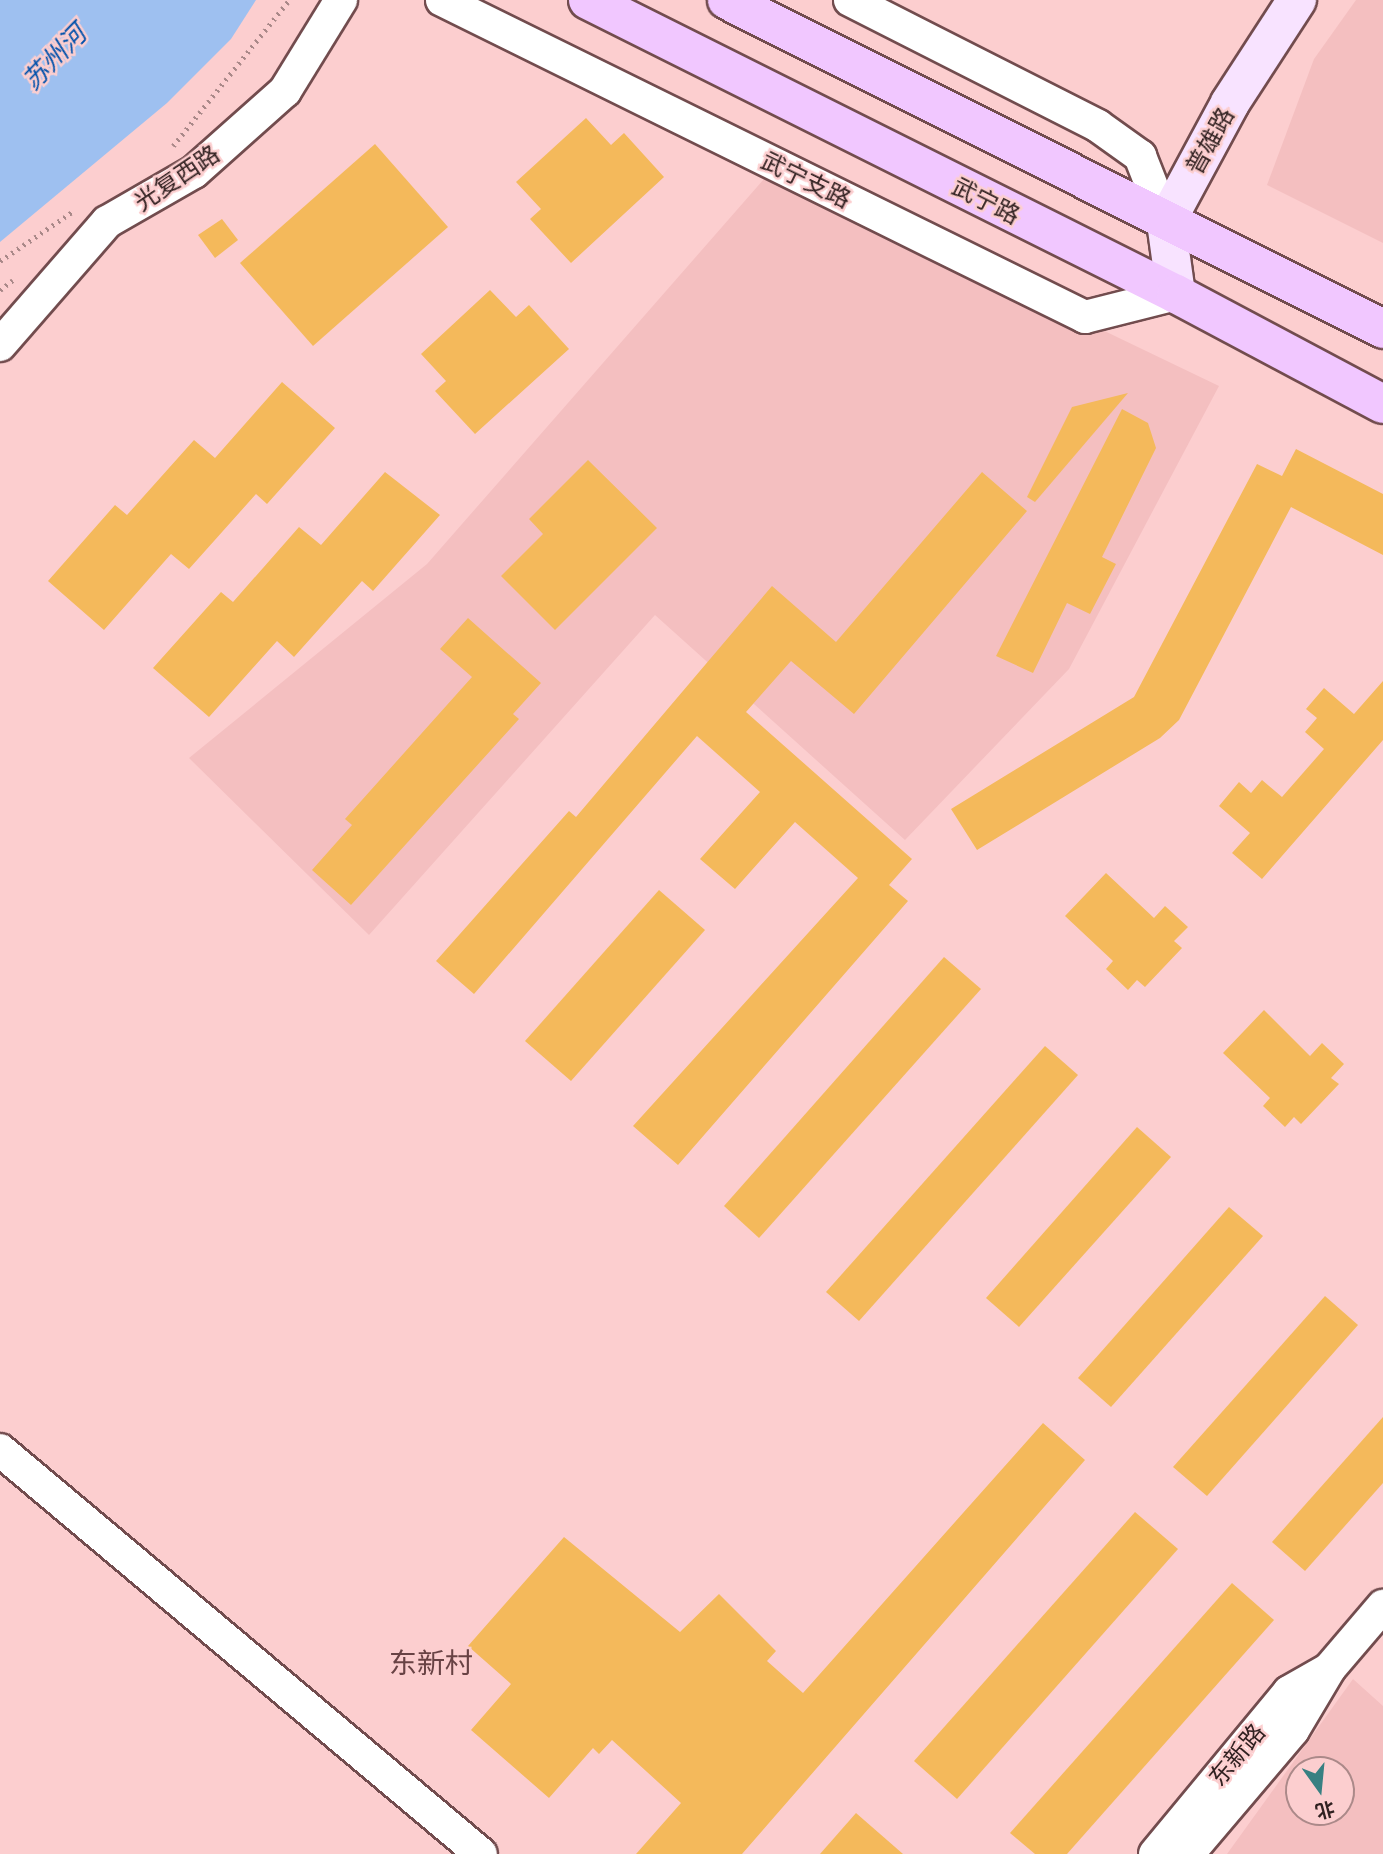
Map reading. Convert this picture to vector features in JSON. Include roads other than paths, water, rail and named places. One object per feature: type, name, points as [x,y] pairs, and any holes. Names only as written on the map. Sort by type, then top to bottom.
[{"type":"main road","name":"武宁路","points":[[588,0],[1049,232],[1177,293],[1383,404]]},
{"type":"main road","points":[[727,0],[1383,330]]},
{"type":"main road","name":"普雄路","points":[[1166,222],[1230,103],[1297,0]]},
{"type":"main road","points":[[1166,222],[1177,293]]},
{"type":"street","name":"光复西路","points":[[0,345],[107,222],[194,172],[276,100],[299,73],[341,0]]},
{"type":"street","name":"武宁支路","points":[[442,0],[1085,317],[1177,293]]},
{"type":"street","points":[[850,0],[1098,126],[1140,156],[1166,222]]},
{"type":"street","points":[[0,1450],[481,1854]]},
{"type":"street","name":"东新路","points":[[1188,1854],[1293,1730],[1330,1668],[1383,1606]]},
{"type":"street","name":"东新路","points":[[1154,1854],[1290,1692],[1330,1668]]},
{"type":"water","name":"苏州河","points":[[0,0],[256,0],[231,39],[167,103],[0,242]]},
{"type":"district","name":"东新村","points":[[431,1664]]}]
